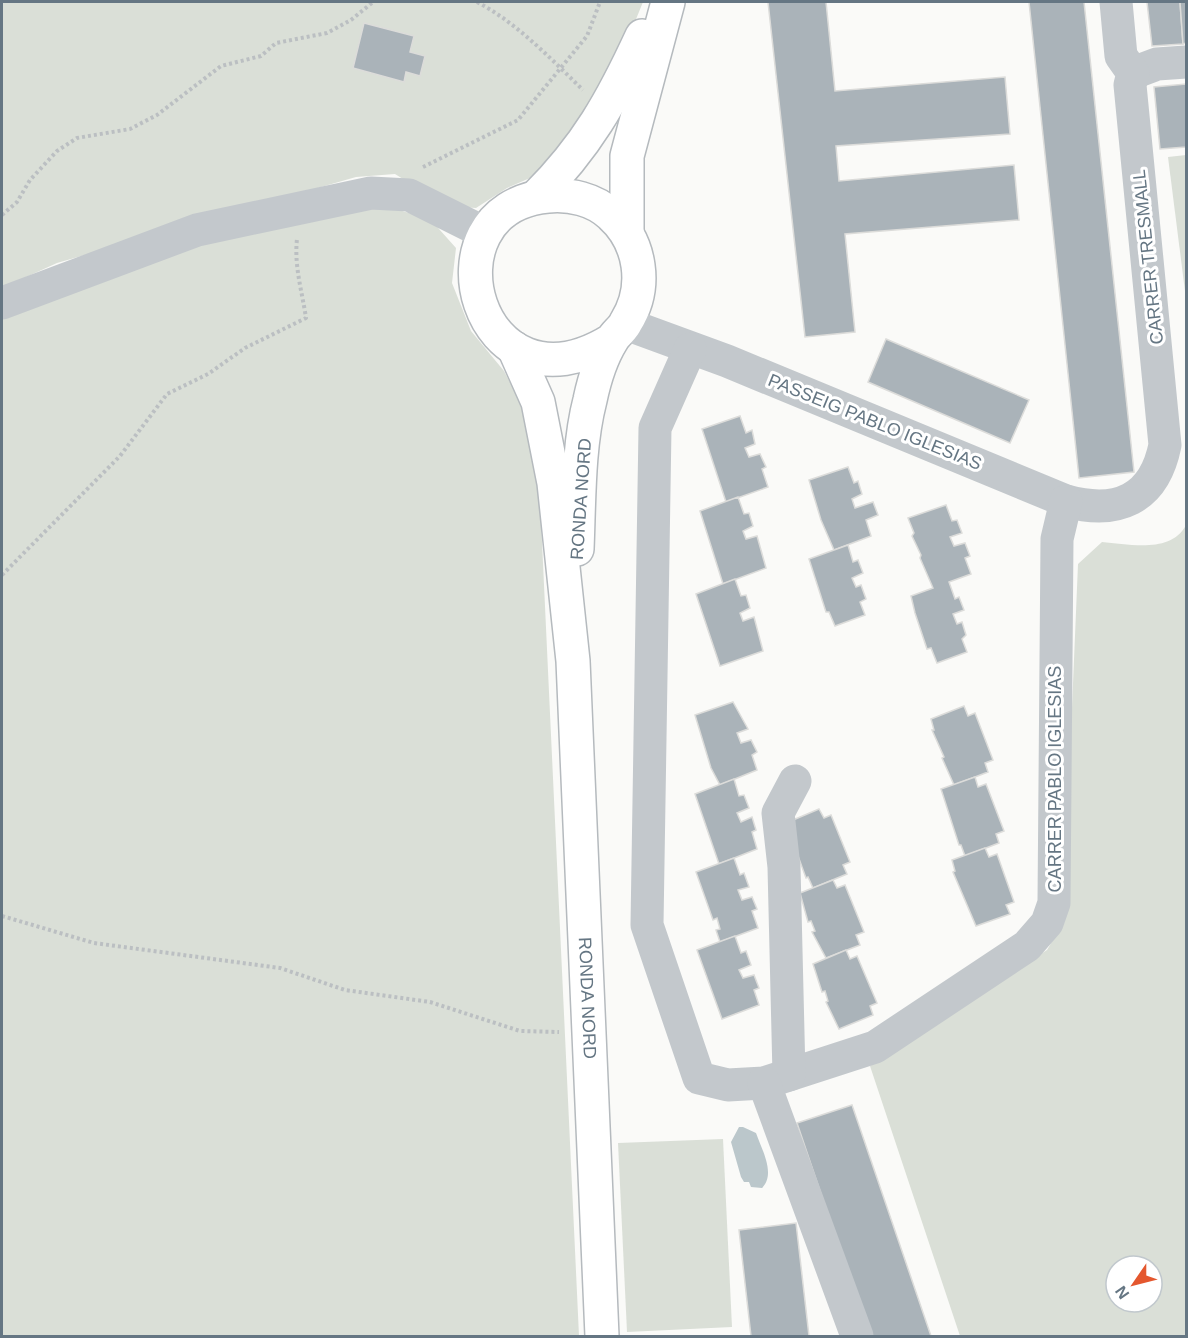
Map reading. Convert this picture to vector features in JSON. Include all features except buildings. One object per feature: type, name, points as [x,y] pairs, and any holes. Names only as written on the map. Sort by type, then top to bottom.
[{"type":"main road","points":[[536,197],[563,171],[591,135],[617,90],[657,2]]},
{"type":"main road","points":[[627,233],[627,156],[668,2]]},
{"type":"main road","points":[[562,195],[588,200],[610,214],[627,233],[636,252],[640,276],[636,303],[619,332],[589,354],[564,360],[538,358],[514,348],[497,334],[484,316],[476,296],[474,274],[485,233],[517,204],[536,197],[562,195]]},
{"type":"main road","name":"RONDA NORD","points":[[573,661],[580,480],[589,400],[619,332]]},
{"type":"main road","name":"RONDA NORD","points":[[514,348],[538,402],[554,483],[573,661],[601,1330]]},
{"type":"street","name":"CARRER TRESMALL","points":[[1116,2],[1121,56],[1133,73],[1130,85],[1165,445],[1162,462],[1154,477],[1141,492],[1126,501]]},
{"type":"street","points":[[1133,73],[1157,64],[1186,62]]},
{"type":"street","points":[[2,303],[197,230],[371,193],[409,195],[485,233]]},
{"type":"street","name":"PASSEIG PABLO IGLESIAS","points":[[619,332],[690,349],[727,361],[1066,501],[1091,508],[1109,507],[1126,501]]},
{"type":"street","name":"CARRER PABLO IGLESIAS","points":[[690,349],[655,428],[647,925],[699,1078],[728,1084],[777,1079],[875,1047],[1027,946],[1047,923],[1054,903],[1057,539],[1066,501]]},
{"type":"street","points":[[795,781],[778,813],[784,867],[777,1079],[856,1336]]},
{"type":"path","points":[[2,215],[17,202],[30,180],[57,151],[77,138],[130,129],[157,115],[221,66],[261,56],[276,43],[327,33],[351,20],[374,2]]},
{"type":"path","points":[[477,2],[494,10],[529,39],[604,112]]},
{"type":"path","points":[[413,172],[518,120],[587,36],[600,2]]},
{"type":"path","points":[[2,575],[120,456],[167,394],[208,374],[245,348],[306,318],[300,278],[294,261],[301,208]]},
{"type":"path","points":[[2,916],[94,943],[280,968],[345,990],[430,1002],[520,1032],[590,1033]]},
{"type":"shaded area","points":[[2,2],[643,2],[608,88],[537,175],[507,188],[476,208],[446,206],[395,174],[356,177],[57,263],[2,288]]},
{"type":"shaded area","points":[[1186,155],[1186,299],[1168,157]]},
{"type":"shaded area","points":[[364,205],[396,209],[431,220],[456,248],[452,283],[471,331],[504,371],[524,409],[538,456],[579,1336],[2,1336],[2,310],[293,215]]},
{"type":"shaded area","points":[[1186,525],[1186,1336],[960,1336],[870,1066],[1047,950],[1063,923],[1078,564],[1102,542],[1148,545],[1170,540]]},
{"type":"shaded area","points":[[739,1127],[756,1133],[764,1154],[768,1176],[762,1188],[751,1187],[749,1182],[744,1182],[741,1177],[731,1142]]},
{"type":"shaded area","points":[[723,1139],[732,1327],[627,1332],[618,1143]]}]
